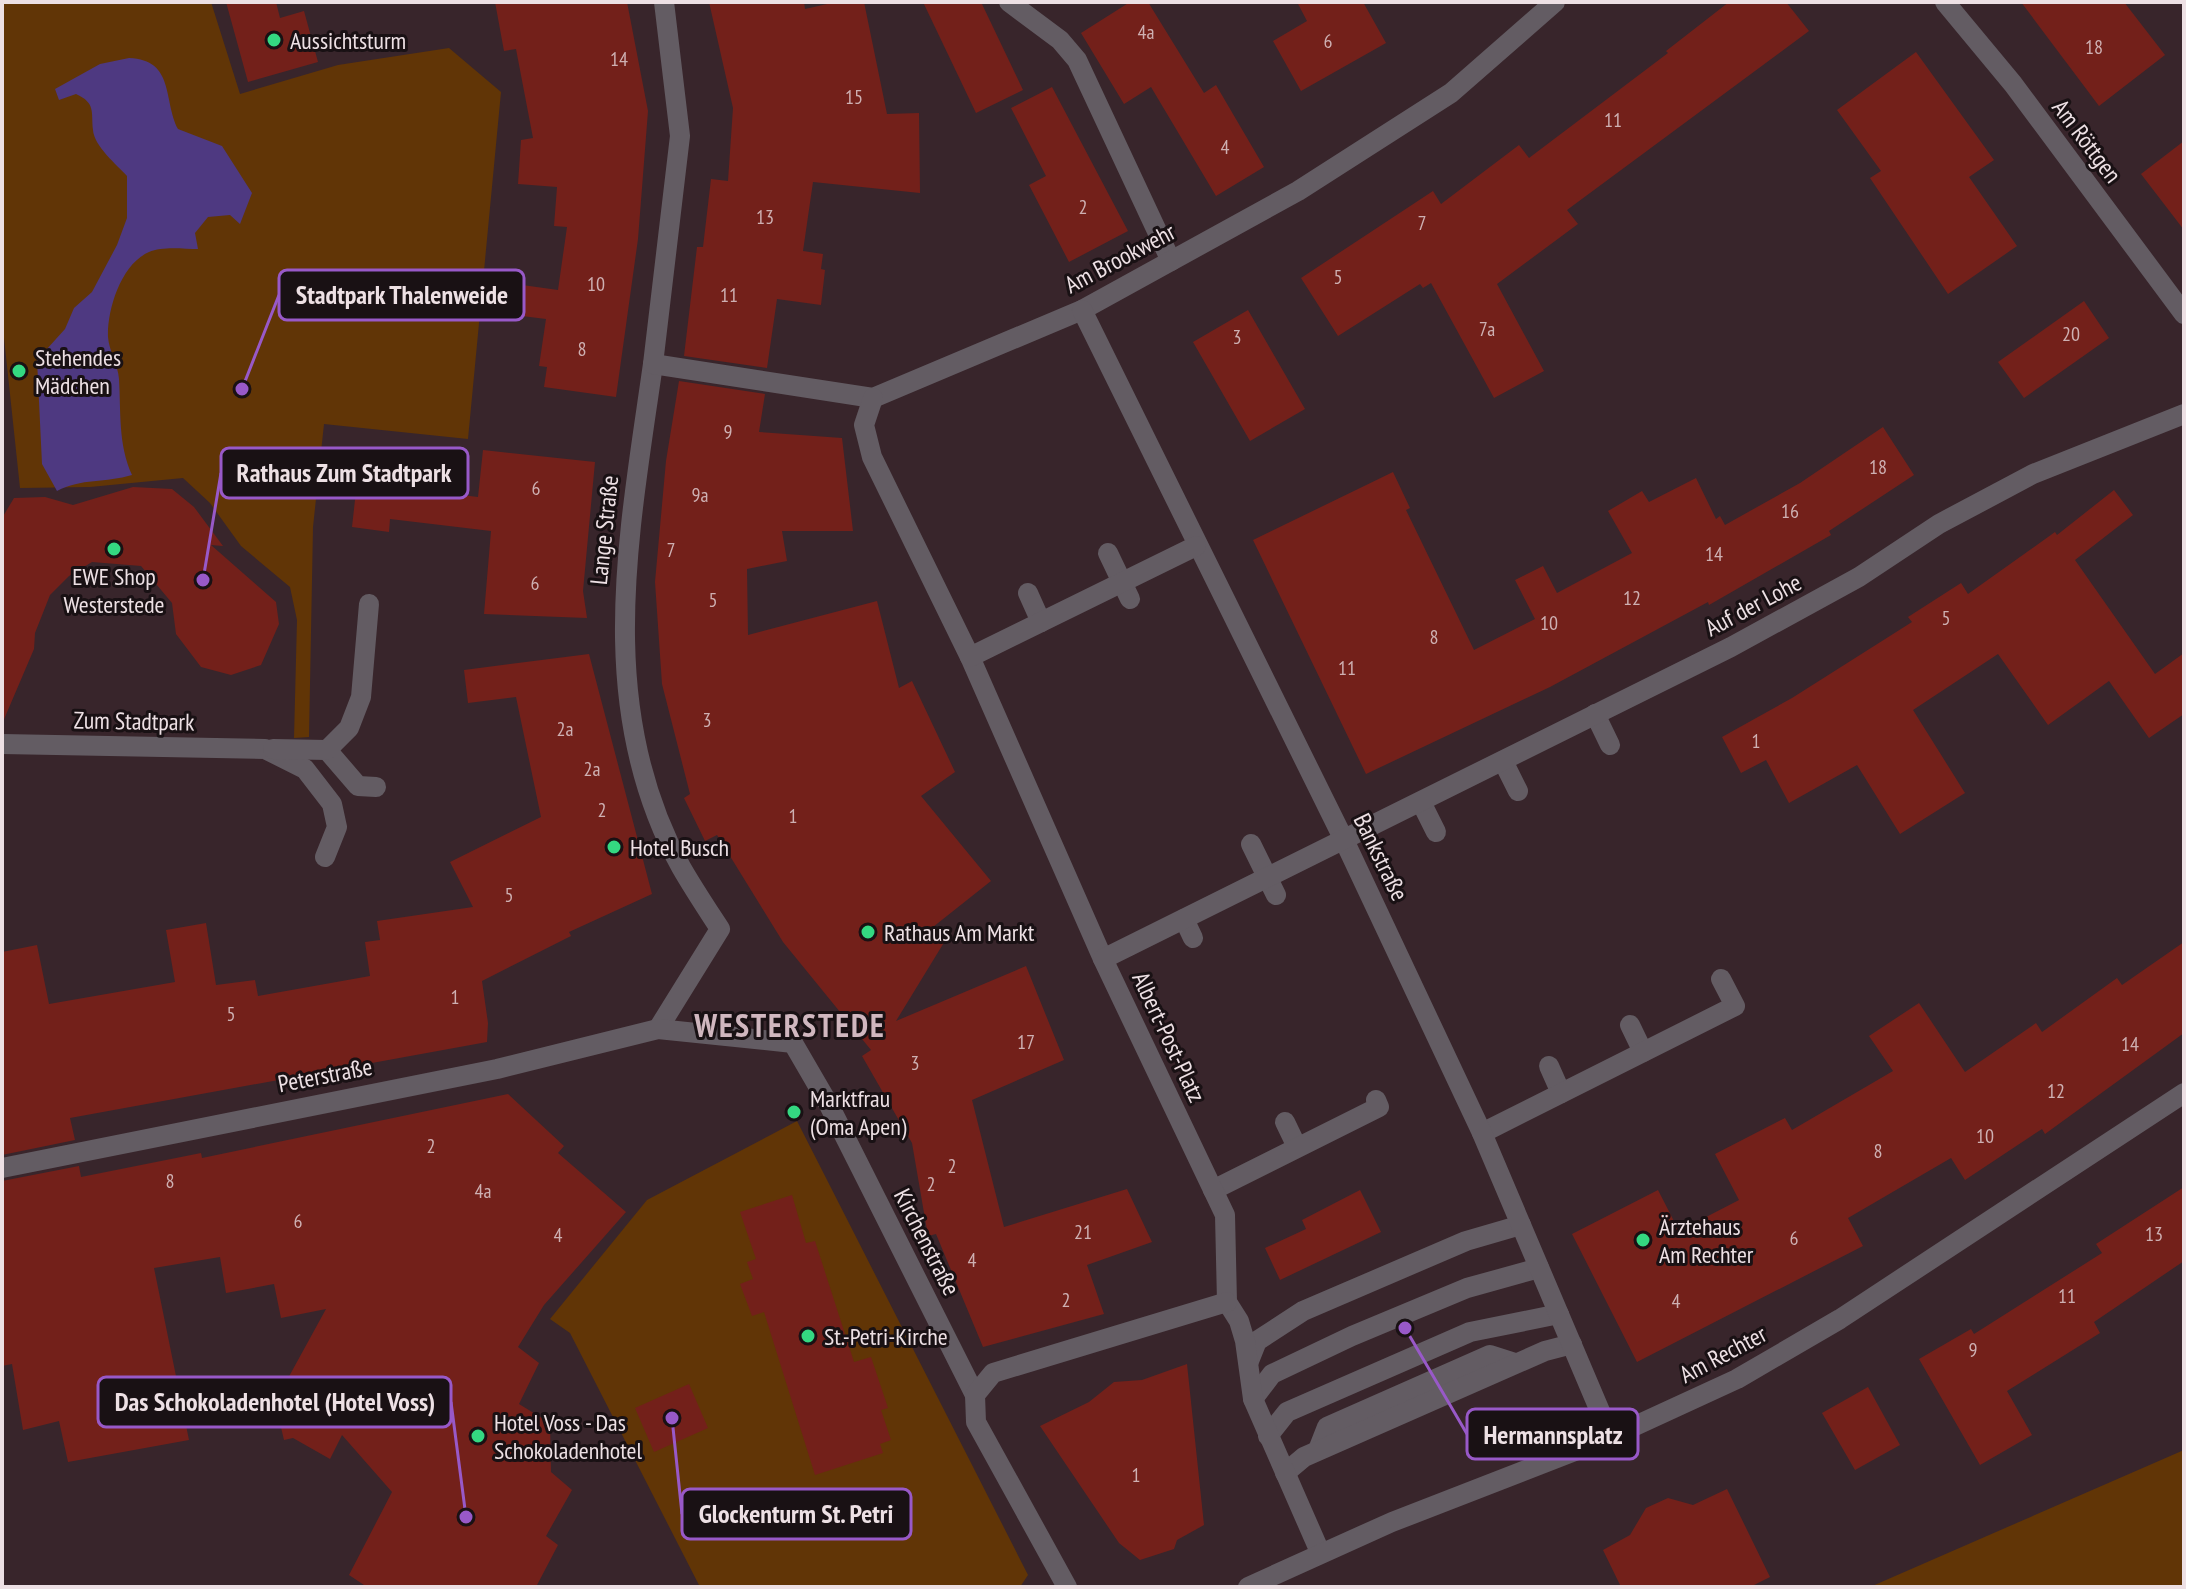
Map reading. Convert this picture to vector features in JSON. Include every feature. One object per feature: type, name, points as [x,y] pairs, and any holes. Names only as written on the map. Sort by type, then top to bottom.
[{"type":"street","name":"Lange Straße","points":[[658,1029],[720,929],[680,865],[651,795],[629,709],[623,596],[640,438],[653,364],[680,136],[664,2]]},
{"type":"street","points":[[1009,2],[1060,40],[1077,60],[1171,261]]},
{"type":"street","name":"Am Brookwehr","points":[[873,398],[1082,310],[1298,191],[1451,93],[1555,2]]},
{"type":"street","name":"Am Röttgen","points":[[1945,2],[2013,84],[2184,314]]},
{"type":"street","name":"Bankstraße","points":[[1082,310],[1344,840],[1482,1133],[1611,1437]]},
{"type":"street","points":[[653,364],[873,398],[864,425],[872,457],[970,657],[1103,959]]},
{"type":"street","name":"Auf der Lohe","points":[[1344,840],[1731,647],[1859,577],[1939,524],[2033,474],[2184,414]]},
{"type":"street","points":[[970,657],[1041,622],[1126,591],[1196,546]]},
{"type":"street","points":[[1108,553],[1126,591]]},
{"type":"street","points":[[1028,593],[1041,622]]},
{"type":"street","points":[[369,604],[361,697],[349,728],[327,750],[358,786],[376,787]]},
{"type":"street","points":[[1595,714],[1610,745]]},
{"type":"street","name":"Zum Stadtpark","points":[[2,744],[327,750]]},
{"type":"street","name":"Zum Stadtpark","points":[[265,749],[305,769],[332,804],[337,827],[325,857]]},
{"type":"street","points":[[1503,761],[1518,791]]},
{"type":"street","points":[[1421,802],[1436,832]]},
{"type":"street","name":"Albert-Post-Platz","points":[[1227,1302],[1225,1215],[1103,959],[1184,919],[1272,887],[1344,840]]},
{"type":"street","points":[[1251,844],[1272,887]]},
{"type":"street","points":[[1184,919],[1193,938]]},
{"type":"street","points":[[1482,1133],[1735,1006],[1721,979]]},
{"type":"street","points":[[1630,1025],[1643,1052]]},
{"type":"street","name":"Peterstraße","points":[[2,1168],[497,1069],[658,1029]]},
{"type":"street","name":"Kirchenstraße","points":[[658,1029],[793,1043],[829,1105],[975,1395],[976,1422],[1067,1587]]},
{"type":"street","points":[[1549,1066],[1561,1093]]},
{"type":"street","name":"Am Rechter","points":[[1248,1587],[1320,1552],[1611,1437],[1737,1379],[1840,1319],[2184,1093]]},
{"type":"street","points":[[1213,1190],[1379,1107],[1376,1100]]},
{"type":"street","points":[[1285,1122],[1297,1147]]},
{"type":"street","points":[[1249,1361],[1257,1341],[1303,1311],[1466,1241],[1521,1225]]},
{"type":"street","points":[[1253,1399],[1272,1374],[1352,1336],[1467,1288],[1539,1268]]},
{"type":"street","points":[[975,1395],[993,1373],[1227,1302],[1239,1321],[1249,1361],[1253,1399],[1320,1552]]},
{"type":"street","points":[[1268,1436],[1287,1412],[1470,1332],[1559,1314]]},
{"type":"street","points":[[1285,1473],[1318,1450],[1515,1363],[1572,1344]]},
{"type":"shaded area","points":[[2,2],[211,2],[240,94],[338,65],[449,48],[501,92],[468,439],[324,424],[313,527],[309,737],[294,738],[297,620],[290,587],[241,546],[210,503],[183,478],[90,487],[20,488],[2,319]]},
{"type":"shaded area","points":[[129,58],[144,60],[154,66],[165,83],[178,129],[222,146],[252,193],[240,224],[230,215],[208,217],[195,233],[198,249],[154,250],[139,258],[123,277],[113,301],[108,337],[118,374],[122,440],[132,475],[75,484],[57,491],[42,464],[37,360],[65,329],[74,308],[92,292],[117,245],[127,218],[127,176],[97,142],[87,101],[76,94],[59,100],[55,89],[100,64]]},
{"type":"shaded area","points":[[797,1121],[1028,1575],[1020,1587],[700,1587],[570,1333],[550,1319],[647,1200]]},
{"type":"shaded area","points":[[2184,1450],[2184,1587],[1870,1587]]},
{"type":"building","name":"Aussichtsturm","points":[[226,2],[276,2],[280,18],[304,11],[318,62],[248,82]]},
{"type":"building","points":[[495,2],[627,2],[648,111],[638,239],[616,397],[544,387],[547,367],[539,366],[546,319],[483,311],[487,280],[558,290],[567,227],[554,226],[557,187],[518,184],[521,140],[533,138],[516,49],[504,51]]},
{"type":"building","points":[[709,2],[804,2],[805,9],[836,2],[864,2],[887,114],[919,113],[920,193],[813,182],[803,251],[823,254],[821,269],[825,270],[821,305],[777,299],[767,368],[684,356],[697,247],[703,247],[711,179],[728,181],[733,108]]},
{"type":"building","points":[[923,2],[981,2],[1023,90],[976,113]]},
{"type":"building","points":[[1130,2],[1148,2],[1204,93],[1216,85],[1264,167],[1216,196],[1151,87],[1124,104],[1081,33]]},
{"type":"building","points":[[1297,2],[1363,2],[1386,43],[1301,91],[1273,41],[1307,21]]},
{"type":"building","points":[[1729,2],[1786,2],[1809,31],[1567,210],[1578,224],[1497,284],[1544,371],[1494,398],[1431,283],[1423,288],[1420,284],[1338,336],[1301,278],[1433,191],[1441,204],[1519,145],[1529,158],[1668,53],[1666,51]]},
{"type":"building","points":[[2021,2],[2124,2],[2165,55],[2099,106]]},
{"type":"building","points":[[1916,52],[1994,160],[1969,177],[2017,246],[1948,294],[1870,178],[1881,171],[1837,110]]},
{"type":"building","points":[[1052,87],[1128,231],[1069,262],[1029,185],[1046,176],[1011,108]]},
{"type":"building","points":[[2184,141],[2184,230],[2141,174]]},
{"type":"building","points":[[2084,301],[2109,338],[2024,398],[1998,362]]},
{"type":"building","points":[[1248,310],[1305,409],[1250,441],[1193,342]]},
{"type":"building","points":[[679,381],[765,394],[759,432],[842,438],[853,531],[782,531],[787,561],[747,569],[748,635],[877,601],[899,688],[912,681],[955,772],[921,796],[991,881],[933,927],[948,936],[896,1021],[1026,966],[1064,1060],[972,1100],[1004,1227],[1127,1189],[1152,1242],[1087,1265],[1104,1314],[983,1347],[936,1234],[928,1236],[912,1143],[862,1056],[871,1050],[783,942],[717,835],[705,841],[684,798],[690,794],[662,684],[655,582],[666,461]]},
{"type":"building","points":[[1883,427],[1914,475],[1829,531],[1831,535],[1709,605],[1708,602],[1550,687],[1366,774],[1253,540],[1393,472],[1410,508],[1406,510],[1474,650],[1535,619],[1515,580],[1543,566],[1557,593],[1632,553],[1608,511],[1642,491],[1649,502],[1696,478],[1716,519],[1720,516],[1725,525],[1800,483]]},
{"type":"building","points":[[483,450],[595,462],[583,591],[587,618],[484,614],[491,531],[390,519],[389,532],[352,527],[357,482],[478,497]]},
{"type":"building","points":[[133,487],[172,489],[194,507],[223,546],[211,545],[276,602],[279,624],[261,665],[231,675],[201,667],[176,634],[172,603],[141,566],[92,562],[69,576],[50,595],[35,633],[34,649],[2,724],[2,518],[14,498],[45,497],[73,505]]},
{"type":"building","points":[[2114,490],[2133,515],[2075,560],[2155,674],[2184,653],[2184,714],[2149,738],[2109,681],[2048,725],[1998,654],[1913,710],[1965,793],[1900,834],[1857,765],[1789,803],[1766,760],[1741,773],[1722,737],[1792,698],[1912,622],[1908,617],[1961,583],[1968,594],[2055,532],[2057,535]]},
{"type":"building","points":[[589,654],[652,894],[569,932],[571,936],[482,981],[488,1023],[487,1042],[70,1118],[75,1140],[2,1155],[2,952],[37,945],[49,1004],[175,982],[166,930],[206,923],[216,985],[255,980],[258,996],[370,976],[365,942],[380,940],[377,921],[473,907],[450,862],[541,817],[516,697],[468,703],[464,670]]},
{"type":"building","points":[[2184,942],[2184,1033],[2045,1134],[2042,1129],[1965,1180],[1951,1158],[1848,1218],[1863,1246],[1637,1362],[1572,1234],[1658,1190],[1679,1231],[1739,1200],[1715,1154],[1785,1118],[1792,1130],[1893,1071],[1869,1036],[1919,1003],[1965,1072],[2036,1023],[2042,1032],[2117,978],[2122,985]]},
{"type":"building","points":[[508,1094],[564,1146],[558,1153],[626,1212],[544,1305],[518,1347],[539,1363],[519,1404],[550,1423],[551,1472],[572,1490],[546,1536],[558,1545],[536,1587],[367,1587],[349,1575],[392,1492],[342,1435],[330,1459],[293,1438],[284,1440],[275,1402],[326,1309],[281,1318],[274,1284],[226,1293],[220,1257],[154,1268],[189,1440],[68,1462],[59,1421],[23,1430],[12,1364],[2,1366],[2,1181],[79,1166],[81,1177],[201,1153],[202,1158]]},
{"type":"building","points":[[2184,1187],[2184,1261],[2094,1322],[2100,1333],[2007,1391],[2032,1435],[1980,1465],[1919,1359],[1971,1329],[1974,1334],[2102,1253],[2096,1244]]},
{"type":"building","points":[[1360,1190],[1381,1232],[1280,1280],[1265,1248],[1306,1229],[1302,1220]]},
{"type":"building","name":"St.-Petri-Kirche","points":[[792,1195],[806,1243],[815,1241],[854,1362],[871,1357],[888,1408],[881,1410],[891,1440],[880,1444],[883,1453],[815,1475],[764,1312],[752,1316],[740,1284],[753,1279],[747,1262],[756,1259],[740,1212]]},
{"type":"building","points":[[1187,1364],[1204,1525],[1177,1540],[1174,1549],[1140,1560],[1119,1543],[1040,1426],[1089,1402],[1114,1382],[1142,1380]]},
{"type":"building","points":[[689,1384],[708,1428],[654,1452],[635,1408]]},
{"type":"building","points":[[1868,1387],[1900,1445],[1855,1470],[1822,1413]]},
{"type":"building","points":[[1727,1489],[1770,1577],[1750,1587],[1621,1587],[1603,1550],[1630,1535],[1646,1508],[1668,1498],[1693,1505]]},
{"type":"place","name":"Aussichtsturm","points":[[274,40]]},
{"type":"place","name":"Stehendes Mädchen","points":[[19,371]]},
{"type":"place","name":"Stadtpark Thalenweide","points":[[242,389]]},
{"type":"place","name":"EWE Shop Westerstede","points":[[114,549]]},
{"type":"place","name":"Rathaus Zum Stadtpark","points":[[203,580]]},
{"type":"place","name":"Hotel Busch","points":[[614,847]]},
{"type":"place","name":"Rathaus Am Markt","points":[[868,932]]},
{"type":"place","name":"Marktfrau (Oma Apen)","points":[[794,1112]]},
{"type":"place","name":"Ärztehaus Am Rechter","points":[[1643,1240]]},
{"type":"place","name":"Hermannsplatz","points":[[1405,1328]]},
{"type":"place","name":"St.-Petri-Kirche","points":[[808,1336]]},
{"type":"place","name":"Glockenturm St. Petri","points":[[672,1418]]},
{"type":"place","name":"Hotel Voss - Das Schokoladenhotel","points":[[478,1436]]},
{"type":"place","name":"Das Schokoladenhotel (Hotel Voss)","points":[[466,1517]]},
{"type":"district","name":"WESTERSTEDE","points":[[790,1025]]}]
